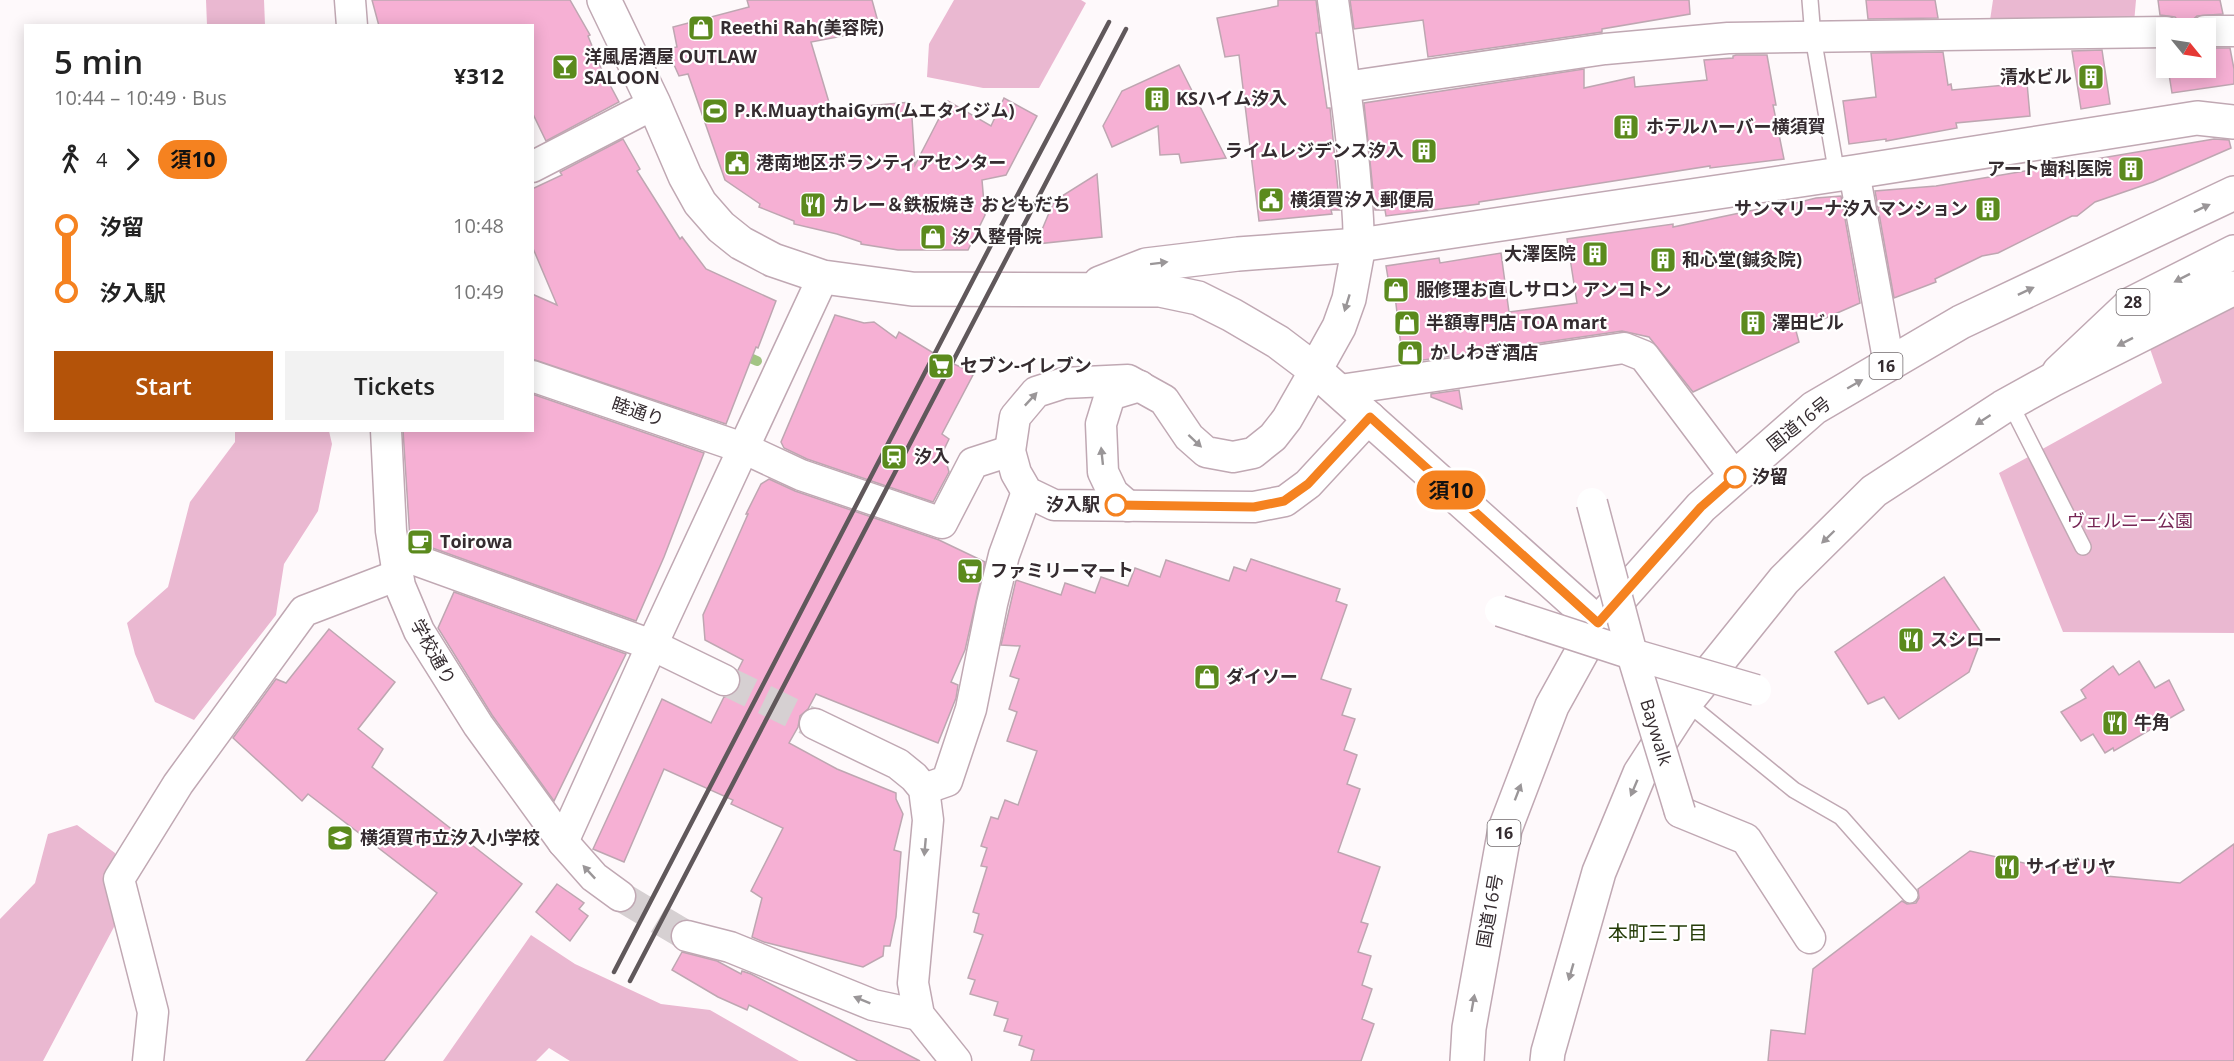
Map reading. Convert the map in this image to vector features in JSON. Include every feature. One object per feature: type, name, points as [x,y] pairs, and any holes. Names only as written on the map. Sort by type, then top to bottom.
[{"type":"main road","points":[[604,0],[654,104],[685,176],[700,202],[721,227],[741,243],[773,260],[824,277],[912,289],[1160,290],[1198,298],[1278,342],[1327,380],[1686,702]]},
{"type":"main road","points":[[1085,290],[1146,265],[1238,254],[1359,245],[1845,174],[2197,118],[2234,122]]},
{"type":"main road","name":"国道16号","points":[[1467,1061],[1469,1028],[1505,829],[1552,705],[1598,623],[1701,507],[1814,408],[1961,322],[2234,193]]},
{"type":"main road","points":[[1327,380],[1339,327],[1349,299],[1359,245]]},
{"type":"main road","name":"28","points":[[2052,380],[2131,304],[2234,252]]},
{"type":"main road","points":[[1547,1061],[1599,872],[1640,773],[1686,702],[1784,580],[1874,491],[2010,403],[2234,288]]},
{"type":"street","points":[[350,0],[352,24]]},
{"type":"street","points":[[1332,0],[1345,87],[1359,245]]},
{"type":"street","points":[[2216,32],[2234,31]]},
{"type":"street","points":[[1345,87],[1605,49],[1728,38],[2156,32]]},
{"type":"street","points":[[534,166],[654,104]]},
{"type":"street","points":[[1845,174],[1890,364]]},
{"type":"street","points":[[563,842],[743,448],[824,277]]},
{"type":"street","points":[[1370,417],[1308,484],[1284,501],[1254,507],[1054,505],[1027,492],[1016,473],[1010,451],[1015,417],[1036,392],[1064,383],[1128,380],[1164,400],[1189,436],[1206,452],[1233,457],[1253,453],[1273,437],[1287,419],[1327,380],[1624,348],[1644,356],[1735,477]]},
{"type":"street","name":"睦通り","points":[[534,377],[743,448],[801,475],[942,523],[973,463],[1010,451]]},
{"type":"street","points":[[1128,506],[1113,493],[1103,472],[1101,424],[1110,394],[1141,386]]},
{"type":"street","name":"学校通り","points":[[386,432],[391,531],[400,586],[419,632],[478,726],[563,842],[594,877],[620,896]]},
{"type":"street","points":[[924,789],[947,782],[971,709],[1004,555],[1027,492]]},
{"type":"street","name":"Baywalk","points":[[1592,503],[1632,654],[1680,812],[1746,839],[1810,938]]},
{"type":"street","points":[[148,1061],[153,1012],[119,879],[178,784],[304,611],[397,564],[652,645],[724,680]]},
{"type":"street","points":[[1500,611],[1632,654],[1756,690]]},
{"type":"street","points":[[815,724],[898,764],[924,789],[928,820],[913,983],[919,1015],[956,1061]]},
{"type":"street","points":[[687,936],[730,947],[873,1005],[919,1015]]},
{"type":"lane","points":[[1810,0],[1813,37],[1845,174]]},
{"type":"lane","points":[[2010,403],[2083,547]]},
{"type":"lane","points":[[1686,702],[1794,790],[1841,817],[1910,895]]},
{"type":"green space","points":[[206,0],[264,0],[265,24],[207,24]]},
{"type":"green space","points":[[954,0],[1081,0],[1086,3],[1039,88],[983,88],[927,77],[929,44]]},
{"type":"green space","points":[[1993,0],[2136,0],[2134,23],[1989,27]]},
{"type":"green space","name":"ヴェルニー公園","points":[[2234,304],[2234,633],[2063,632],[1999,473],[2162,383],[2148,343]]},
{"type":"green space","points":[[235,432],[329,432],[332,444],[318,511],[284,564],[276,615],[194,720],[155,702],[135,654],[127,623],[168,587],[190,502],[235,442]]},
{"type":"green space","points":[[77,825],[115,853],[114,927],[43,1061],[0,1061],[0,919],[35,883],[48,834]]},
{"type":"green space","points":[[531,935],[575,964],[661,1004],[710,1010],[799,1061],[570,1061],[549,1048],[536,1061],[443,1061]]},
{"type":"building","points":[[372,0],[570,0],[590,35],[588,36],[601,68],[619,102],[546,141],[534,116],[534,24],[378,24]]},
{"type":"building","points":[[747,0],[872,0],[880,29],[811,42],[831,109],[911,102],[915,165],[948,101],[991,126],[1004,98],[1037,116],[1006,175],[982,180],[985,215],[968,250],[898,250],[861,244],[861,242],[837,234],[794,224],[794,221],[759,207],[760,204],[725,180],[688,74],[679,76],[667,49],[677,47],[673,27],[749,7]]},
{"type":"building","points":[[1278,0],[1316,0],[1320,33],[1316,33],[1327,108],[1330,108],[1340,210],[1331,210],[1332,214],[1259,221],[1239,55],[1225,57],[1217,18],[1278,6]]},
{"type":"building","points":[[1350,0],[1689,0],[1690,14],[1602,29],[1602,32],[1428,57],[1423,20],[1354,29]]},
{"type":"building","points":[[1866,0],[1935,0],[1938,18],[1868,19]]},
{"type":"building","points":[[2158,0],[2220,0],[2223,14],[2195,18],[2160,15]]},
{"type":"building","points":[[2216,48],[2230,48],[2234,84],[2172,93],[2170,78],[2216,78]]},
{"type":"building","name":"清水ビル","points":[[2102,50],[2110,104],[2081,109],[2072,51]]},
{"type":"building","points":[[1943,52],[1948,85],[1951,84],[1952,90],[2027,83],[2030,116],[1956,123],[1957,128],[1886,141],[1886,139],[1849,144],[1843,101],[1876,97],[1871,53]]},
{"type":"building","points":[[1736,55],[1767,55],[1776,105],[1773,105],[1784,159],[1710,168],[1710,166],[1479,202],[1479,204],[1386,216],[1385,210],[1375,210],[1364,103],[1584,69],[1584,88],[1634,77],[1635,87],[1707,80],[1704,60],[1733,58]]},
{"type":"building","name":"KSハイム汐入","points":[[1179,65],[1226,158],[1181,163],[1179,154],[1160,155],[1158,126],[1112,147],[1103,126],[1122,91]]},
{"type":"building","points":[[623,139],[640,169],[637,171],[680,239],[682,237],[706,269],[776,301],[726,424],[534,360],[534,295],[557,305],[534,251],[534,188],[562,175],[560,172]]},
{"type":"building","points":[[2214,139],[2229,140],[2231,148],[2153,182],[2095,202],[2077,216],[2072,216],[1998,253],[1982,256],[1935,279],[1936,282],[1894,298],[1875,191],[1936,186]]},
{"type":"building","points":[[1097,174],[1102,237],[1036,244],[1054,201]]},
{"type":"building","points":[[1841,196],[1860,303],[1796,331],[1799,342],[1693,392],[1649,337],[1622,331],[1403,363],[1395,296],[1391,296],[1386,266],[1439,258],[1440,263],[1501,253],[1509,312],[1577,303],[1567,239],[1673,224],[1673,227],[1792,202],[1792,204],[1816,198]]},
{"type":"building","points":[[835,315],[864,323],[874,322],[896,338],[899,332],[945,360],[974,373],[942,434],[949,439],[940,458],[946,461],[949,472],[933,502],[807,459],[784,448],[781,442]]},
{"type":"building","points":[[1459,390],[1462,409],[1431,397],[1431,394]]},
{"type":"building","points":[[534,395],[704,453],[664,557],[636,621],[410,540],[403,432],[534,432]]},
{"type":"building","points":[[769,479],[795,491],[939,540],[985,562],[965,650],[951,682],[958,685],[956,698],[938,743],[816,694],[808,709],[800,716],[798,727],[789,743],[837,769],[896,793],[896,799],[903,814],[894,850],[901,852],[896,917],[890,946],[884,946],[883,956],[863,967],[752,937],[762,898],[751,891],[783,828],[731,804],[733,800],[664,769],[624,862],[593,849],[662,699],[711,723],[724,697],[733,695],[740,687],[741,678],[738,670],[743,660],[705,640],[703,615],[748,514],[746,514],[761,484]]},
{"type":"building","points":[[1251,559],[1340,589],[1336,601],[1347,605],[1321,679],[1351,689],[1342,715],[1355,719],[1344,750],[1357,755],[1347,784],[1360,789],[1338,852],[1380,867],[1361,922],[1368,924],[1358,952],[1371,956],[1362,985],[1372,989],[1362,1019],[1374,1024],[1361,1061],[1031,1061],[1034,1050],[1019,1045],[1022,1036],[1004,1031],[1008,1019],[994,1015],[998,1002],[970,994],[975,980],[968,978],[983,935],[974,932],[979,914],[973,912],[987,867],[981,866],[987,848],[981,846],[991,817],[998,819],[1005,800],[1018,805],[1037,751],[1007,741],[1017,712],[1009,709],[1019,679],[1010,676],[1020,646],[1001,645],[1016,580],[1061,595],[1065,583],[1095,593],[1101,577],[1128,586],[1135,568],[1160,577],[1166,560],[1229,581],[1234,567],[1246,571]]},
{"type":"building","name":"スシロー","points":[[1944,577],[1983,635],[1969,672],[1899,719],[1884,697],[1868,704],[1835,652]]},
{"type":"building","points":[[454,592],[626,654],[554,801],[492,715],[438,628]]},
{"type":"building","points":[[329,629],[395,682],[358,729],[383,749],[372,767],[522,884],[384,1061],[306,1061],[437,893],[308,794],[302,801],[233,738],[276,679],[286,683]]},
{"type":"building","name":"牛角","points":[[2139,661],[2155,688],[2169,680],[2184,710],[2114,751],[2113,748],[2105,753],[2093,734],[2081,741],[2061,712],[2086,698],[2081,690],[2113,666],[2119,675]]},
{"type":"building","points":[[2234,844],[2234,1061],[1768,1061],[1771,1030],[1805,1034],[1813,969],[1902,901],[1907,904],[1916,903],[1919,898],[1918,889],[1970,851],[2055,870],[2074,858],[2096,861],[2106,876],[2180,883]]},
{"type":"building","points":[[557,884],[584,903],[579,909],[588,916],[570,941],[536,912]]},
{"type":"building","points":[[682,952],[717,961],[741,974],[742,971],[751,974],[920,1061],[858,1061],[749,1005],[747,1010],[718,997],[672,970]]},
{"type":"waterway","points":[[739,353],[757,361]]},
{"type":"tunnel","points":[[724,680],[815,724]]},
{"type":"tunnel","points":[[620,896],[687,936]]},
{"type":"railway","points":[[614,972],[1109,22]]},
{"type":"railway","points":[[630,981],[1126,29]]},
{"type":"bus line","name":"須10","points":[[1116,505],[1254,507],[1284,501],[1308,484],[1370,417],[1598,623],[1701,507],[1735,477]]},
{"type":"place","name":"Reethi Rah(美容院)","points":[[701,28]]},
{"type":"place","name":"洋風居酒屋 OUTLAW SALOON","points":[[565,67]]},
{"type":"place","name":"清水ビル","points":[[2091,77]]},
{"type":"place","name":"KSハイム汐入","points":[[1157,99]]},
{"type":"place","name":"P.K.MuaythaiGym(ムエタイジム)","points":[[715,111]]},
{"type":"place","name":"ホテルハーバー横須賀","points":[[1626,127]]},
{"type":"place","name":"ライムレジデンス汐入","points":[[1424,151]]},
{"type":"place","name":"港南地区ボランティアセンター","points":[[737,163]]},
{"type":"place","name":"アート歯科医院","points":[[2131,169]]},
{"type":"place","name":"横須賀汐入郵便局","points":[[1271,200]]},
{"type":"place","name":"カレー＆鉄板焼き おともだち","points":[[813,205]]},
{"type":"place","name":"サンマリーナ汐入マンション","points":[[1988,209]]},
{"type":"place","name":"汐入整骨院","points":[[933,237]]},
{"type":"place","name":"大澤医院","points":[[1595,254]]},
{"type":"place","name":"和心堂(鍼灸院)","points":[[1663,260]]},
{"type":"place","name":"服修理お直しサロン アンコトン","points":[[1396,290]]},
{"type":"place","name":"半額専門店 TOA mart","points":[[1407,323]]},
{"type":"place","name":"澤田ビル","points":[[1753,323]]},
{"type":"place","name":"かしわぎ酒店","points":[[1410,353]]},
{"type":"place","name":"セブン-イレブン","points":[[941,366]]},
{"type":"place","name":"汐入","points":[[894,457]]},
{"type":"place","name":"汐留","points":[[1735,477]]},
{"type":"place","name":"汐入駅","points":[[1116,505]]},
{"type":"place","name":"Toirowa","points":[[420,542]]},
{"type":"place","name":"ファミリーマート","points":[[970,571]]},
{"type":"place","name":"スシロー","points":[[1911,640]]},
{"type":"place","name":"ダイソー","points":[[1207,677]]},
{"type":"place","name":"牛角","points":[[2115,723]]},
{"type":"place","name":"横須賀市立汐入小学校","points":[[340,838]]},
{"type":"place","name":"サイゼリヤ","points":[[2007,867]]},
{"type":"district","name":"本町三丁目","points":[[1658,933]]}]
